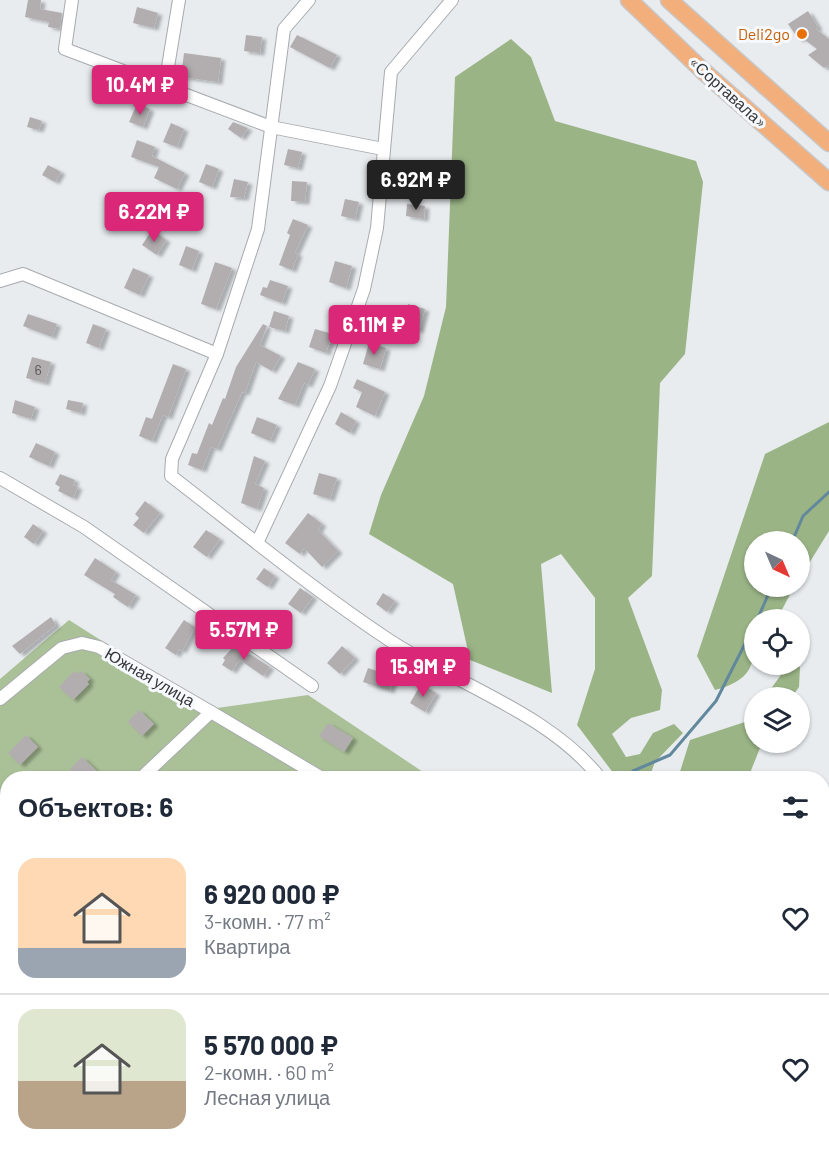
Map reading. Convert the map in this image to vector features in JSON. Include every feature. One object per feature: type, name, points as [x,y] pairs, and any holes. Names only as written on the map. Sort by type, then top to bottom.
[{"type":"highway","name":"«Сортавала»","points":[[629,0],[702,70],[829,182]]},
{"type":"highway","name":"«Сортавала»","points":[[669,0],[829,143]]},
{"type":"street","points":[[72,0],[65,49],[271,127],[383,149]]},
{"type":"street","points":[[165,85],[179,0]]},
{"type":"street","points":[[309,0],[284,29],[258,229],[217,354],[172,459],[171,476],[257,543],[389,640],[549,733],[582,755],[595,771]]},
{"type":"street","points":[[257,543],[330,386],[364,289],[376,228],[391,72],[452,0]]},
{"type":"street","points":[[0,282],[23,274],[217,354]]},
{"type":"street","points":[[0,478],[84,527],[312,686]]},
{"type":"street","name":"Южная улица","points":[[0,699],[62,648],[82,643],[99,647],[310,771]]},
{"type":"street","points":[[148,771],[211,712]]},
{"type":"green space","points":[[511,39],[531,57],[555,121],[696,161],[703,182],[685,354],[660,383],[652,576],[628,598],[662,690],[660,710],[631,718],[612,734],[626,757],[640,754],[653,733],[674,724],[683,733],[655,762],[652,771],[612,771],[577,725],[595,669],[595,598],[561,554],[541,564],[552,693],[470,660],[453,584],[369,534],[381,495],[424,396],[446,307],[455,77]]},
{"type":"green space","points":[[829,422],[829,531],[810,562],[810,531],[744,531],[744,597],[789,597],[782,609],[744,609],[745,675],[729,685],[715,690],[697,656],[765,454]]},
{"type":"green space","points":[[69,620],[140,665],[217,708],[308,695],[422,771],[0,771],[0,679]]},
{"type":"green space","points":[[781,675],[800,675],[799,687],[772,687]]},
{"type":"green space","points":[[744,722],[744,753],[758,753],[751,771],[680,771],[690,740]]},
{"type":"building","points":[[28,0],[41,0],[40,9],[62,13],[60,29],[48,27],[49,22],[25,17]]},
{"type":"building","points":[[137,7],[158,13],[154,28],[133,23]]},
{"type":"building","points":[[808,11],[818,27],[816,29],[829,39],[829,65],[824,68],[808,55],[817,49],[802,38],[799,40],[788,24]]},
{"type":"building","points":[[246,35],[262,37],[260,53],[244,51]]},
{"type":"building","points":[[297,35],[337,55],[330,68],[290,47]]},
{"type":"building","points":[[184,53],[221,58],[218,82],[181,77]]},
{"type":"building","points":[[137,104],[150,109],[143,127],[129,122]]},
{"type":"building","points":[[30,117],[42,121],[39,130],[27,127]]},
{"type":"building","points":[[233,122],[248,128],[241,138],[228,129]]},
{"type":"building","points":[[171,123],[184,129],[177,147],[163,142]]},
{"type":"building","points":[[137,140],[155,147],[152,156],[185,173],[177,189],[154,178],[159,167],[131,157]]},
{"type":"building","points":[[288,149],[302,152],[298,168],[284,165]]},
{"type":"building","points":[[206,164],[219,169],[212,187],[199,182]]},
{"type":"building","points":[[48,165],[61,172],[55,182],[42,175]]},
{"type":"building","points":[[234,179],[248,182],[244,198],[230,197]]},
{"type":"building","points":[[292,181],[307,182],[305,202],[291,201]]},
{"type":"building","points":[[345,199],[359,202],[355,219],[341,216]]},
{"type":"building","points":[[407,204],[425,206],[424,219],[406,216]]},
{"type":"building","points":[[293,219],[308,225],[295,253],[298,254],[292,270],[279,265]]},
{"type":"building","points":[[152,230],[166,240],[157,255],[142,245]]},
{"type":"building","points":[[186,246],[199,251],[192,270],[179,265]]},
{"type":"building","points":[[335,261],[352,266],[346,288],[329,282]]},
{"type":"building","points":[[215,262],[232,268],[216,309],[201,304]]},
{"type":"building","points":[[133,268],[149,275],[140,295],[124,288]]},
{"type":"building","points":[[270,280],[288,286],[282,303],[260,295],[263,287],[267,288]]},
{"type":"building","points":[[408,304],[425,309],[419,331],[401,325]]},
{"type":"building","points":[[274,311],[289,316],[285,331],[269,327]]},
{"type":"building","points":[[28,314],[57,324],[52,337],[23,326]]},
{"type":"building","points":[[93,324],[106,329],[99,348],[86,343]]},
{"type":"building","points":[[263,324],[267,326],[260,345],[281,356],[272,371],[256,362],[245,393],[242,392],[217,449],[211,447],[202,470],[188,465],[192,453],[197,454],[209,423],[212,425],[223,398],[225,399],[236,367]]},
{"type":"building","points":[[315,329],[332,334],[326,353],[309,347]]},
{"type":"building","points":[[369,343],[386,348],[380,369],[363,364]]},
{"type":"building","points":[[32,357],[51,362],[45,383],[26,378]]},
{"type":"building","points":[[298,362],[315,369],[308,385],[304,383],[295,405],[278,399]]},
{"type":"building","points":[[173,364],[186,369],[168,417],[163,415],[152,441],[139,436],[146,417],[152,419]]},
{"type":"building","points":[[357,379],[385,392],[375,416],[356,407],[362,392],[353,388]]},
{"type":"building","points":[[15,400],[35,407],[31,419],[12,413]]},
{"type":"building","points":[[68,400],[83,403],[81,413],[66,409]]},
{"type":"building","points":[[341,412],[356,421],[350,433],[335,424]]},
{"type":"building","points":[[257,417],[277,425],[270,441],[251,433]]},
{"type":"building","points":[[36,443],[55,452],[49,466],[29,457]]},
{"type":"building","points":[[254,456],[265,461],[255,484],[264,488],[257,509],[241,503]]},
{"type":"building","points":[[319,473],[337,478],[330,499],[313,494]]},
{"type":"building","points":[[60,474],[75,480],[73,485],[78,487],[73,498],[58,491],[60,487],[55,484]]},
{"type":"building","points":[[145,501],[160,513],[144,533],[133,525],[139,518],[135,514]]},
{"type":"building","points":[[308,513],[322,524],[318,530],[338,551],[322,567],[304,548],[300,554],[285,543]]},
{"type":"building","points":[[33,524],[43,531],[34,544],[24,537]]},
{"type":"building","points":[[206,530],[220,539],[207,557],[193,547]]},
{"type":"building","points":[[95,558],[116,572],[111,580],[136,595],[128,607],[113,597],[115,594],[84,575]]},
{"type":"building","points":[[264,568],[275,576],[268,587],[256,579]]},
{"type":"building","points":[[300,588],[313,597],[301,613],[288,604]]},
{"type":"building","points":[[383,593],[395,601],[387,612],[376,604]]},
{"type":"building","points":[[51,617],[56,625],[20,654],[12,646]]},
{"type":"building","points":[[184,620],[195,627],[182,651],[179,649],[176,655],[165,648]]},
{"type":"building","points":[[235,645],[270,667],[263,676],[240,660],[232,671],[222,665],[225,660],[223,658]]},
{"type":"building","points":[[342,646],[355,658],[340,674],[327,663]]},
{"type":"building","points":[[368,668],[394,677],[390,691],[363,682]]},
{"type":"building","points":[[74,671],[78,674],[81,671],[90,679],[87,682],[89,684],[73,700],[59,687]]},
{"type":"building","points":[[421,684],[436,693],[425,712],[410,703]]},
{"type":"building","points":[[139,710],[154,724],[142,736],[128,722]]},
{"type":"building","points":[[328,723],[353,738],[344,752],[319,736]]},
{"type":"building","points":[[26,735],[38,747],[20,765],[8,753]]},
{"type":"building","points":[[82,757],[97,771],[72,771],[70,769]]},
{"type":"waterway","points":[[797,531],[803,516],[829,492]]},
{"type":"waterway","points":[[762,609],[767,597]]},
{"type":"waterway","points":[[633,771],[670,755],[716,701],[744,646]]},
{"type":"place","name":"Deli2go","points":[[802,34]]}]
